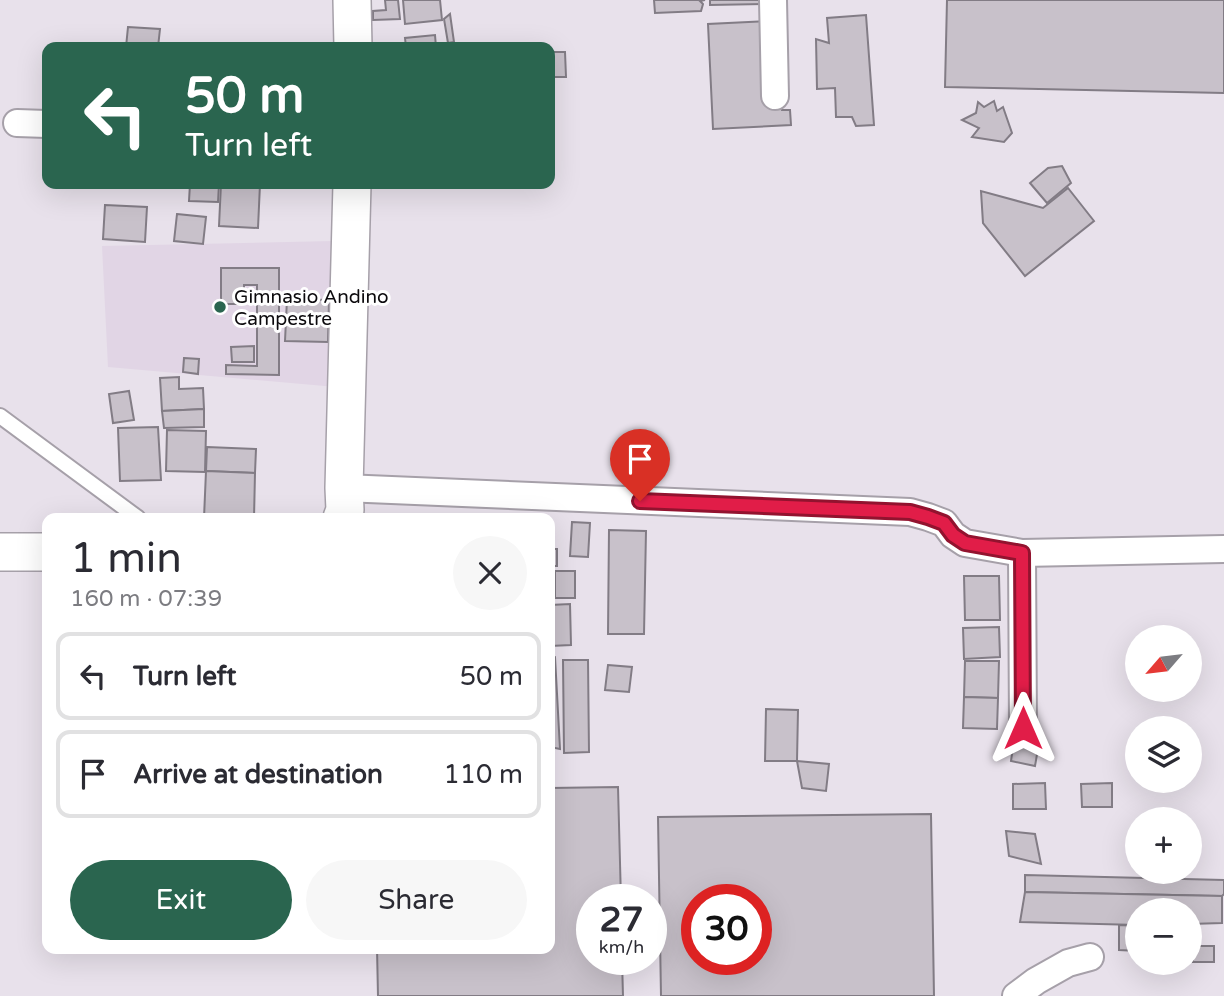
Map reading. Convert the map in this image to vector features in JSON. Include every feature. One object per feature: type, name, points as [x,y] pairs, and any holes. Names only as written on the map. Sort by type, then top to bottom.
[{"type":"street","points":[[352,0],[353,42]]},
{"type":"street","points":[[773,0],[775,96]]},
{"type":"street","points":[[17,123],[42,124]]},
{"type":"street","points":[[352,189],[343,503],[910,512],[944,523],[953,535],[965,543],[1022,553],[1224,550]]},
{"type":"street","points":[[0,552],[42,552]]},
{"type":"street","points":[[1022,553],[1023,728]]},
{"type":"street","points":[[1016,996],[1068,963],[1090,957]]},
{"type":"lane","points":[[0,416],[131,513]]},
{"type":"shaded area","name":"Gimnasio Andino Campestre","points":[[333,241],[336,387],[108,367],[102,246]]},
{"type":"building","points":[[385,0],[398,0],[400,19],[373,20],[373,11],[386,10]]},
{"type":"building","points":[[403,0],[440,0],[442,20],[405,24]]},
{"type":"building","points":[[654,0],[705,0],[700,1],[703,4],[701,11],[655,13]]},
{"type":"building","points":[[710,0],[767,0],[767,4],[710,5]]},
{"type":"building","points":[[947,0],[1224,0],[1224,93],[945,87]]},
{"type":"building","points":[[450,14],[454,42],[448,42],[444,19]]},
{"type":"building","points":[[866,15],[874,125],[856,126],[852,117],[836,117],[835,88],[817,89],[816,39],[829,43],[827,18]]},
{"type":"building","points":[[769,21],[782,110],[790,110],[791,125],[713,129],[708,24]]},
{"type":"building","points":[[128,27],[160,29],[159,42],[126,42]]},
{"type":"building","points":[[435,35],[436,42],[405,42],[405,38]]},
{"type":"building","points":[[555,52],[565,52],[566,77],[555,77]]},
{"type":"building","points":[[994,101],[997,111],[1003,107],[1012,133],[1004,142],[972,137],[979,128],[962,120],[976,113],[978,102],[984,107]]},
{"type":"building","points":[[1062,166],[1071,183],[1047,203],[1030,183],[1048,168]]},
{"type":"building","points":[[1068,188],[1094,221],[1025,276],[983,223],[981,191],[1043,208]]},
{"type":"building","points":[[190,189],[219,189],[218,202],[189,201]]},
{"type":"building","points":[[221,189],[260,189],[258,228],[219,226]]},
{"type":"building","points":[[105,205],[147,207],[145,242],[103,239]]},
{"type":"building","points":[[177,214],[206,217],[203,244],[174,241]]},
{"type":"building","points":[[221,268],[279,268],[279,375],[226,374],[226,365],[257,366],[257,285],[244,285],[244,304],[221,304]]},
{"type":"building","points":[[287,299],[329,300],[328,342],[285,341]]},
{"type":"building","points":[[254,346],[254,362],[232,362],[231,347]]},
{"type":"building","points":[[184,358],[199,359],[198,374],[183,372]]},
{"type":"building","points":[[179,377],[179,389],[203,388],[204,409],[162,411],[160,378]]},
{"type":"building","points":[[129,391],[134,420],[113,423],[109,394]]},
{"type":"building","points":[[204,409],[204,427],[164,428],[162,411]]},
{"type":"building","points":[[158,427],[161,480],[120,481],[118,428]]},
{"type":"building","points":[[167,430],[206,431],[205,472],[166,471]]},
{"type":"building","points":[[207,447],[256,449],[255,473],[206,471]]},
{"type":"building","points":[[206,471],[255,473],[254,513],[204,513]]},
{"type":"building","points":[[572,522],[590,523],[588,557],[570,556]]},
{"type":"building","points":[[609,530],[646,531],[644,634],[608,634]]},
{"type":"building","points":[[555,549],[557,549],[555,566]]},
{"type":"building","points":[[555,571],[575,571],[575,598],[555,598]]},
{"type":"building","points":[[964,576],[999,576],[1000,620],[965,620]]},
{"type":"building","points":[[570,604],[571,645],[555,646],[555,605]]},
{"type":"building","points":[[999,627],[1000,657],[964,659],[963,628]]},
{"type":"building","points":[[555,657],[560,749],[555,748]]},
{"type":"building","points":[[563,660],[588,660],[589,752],[564,753]]},
{"type":"building","points":[[965,661],[999,661],[998,698],[964,697]]},
{"type":"building","points":[[608,665],[632,667],[629,692],[605,690]]},
{"type":"building","points":[[964,697],[998,698],[997,729],[963,728]]},
{"type":"building","points":[[766,709],[798,710],[797,761],[765,761]]},
{"type":"building","points":[[1015,733],[1040,737],[1035,766],[1011,761]]},
{"type":"building","points":[[797,761],[829,764],[826,791],[802,788]]},
{"type":"building","points":[[1045,783],[1046,809],[1013,809],[1013,784]]},
{"type":"building","points":[[1112,783],[1112,807],[1082,807],[1081,784]]},
{"type":"building","points":[[618,787],[621,884],[576,884],[576,975],[622,975],[623,996],[378,996],[377,954],[555,954],[555,788]]},
{"type":"building","points":[[931,814],[934,996],[661,996],[661,975],[667,975],[667,884],[659,884],[658,817]]},
{"type":"building","points":[[1006,831],[1035,834],[1041,864],[1009,856]]},
{"type":"building","points":[[1025,875],[1125,878],[1125,884],[1202,884],[1202,879],[1224,880],[1222,896],[1025,892]]},
{"type":"building","points":[[1025,892],[1222,896],[1222,923],[1202,924],[1202,898],[1125,898],[1125,925],[1020,922]]},
{"type":"building","points":[[1119,925],[1125,925],[1125,950],[1119,950]]},
{"type":"building","points":[[1202,946],[1214,946],[1214,962],[1202,962]]},
{"type":"place","name":"Gimnasio Andino Campestre","points":[[220,307]]},
{"type":"route","points":[[640,501],[910,512],[944,523],[953,535],[965,543],[1022,553],[1023,728]]}]
